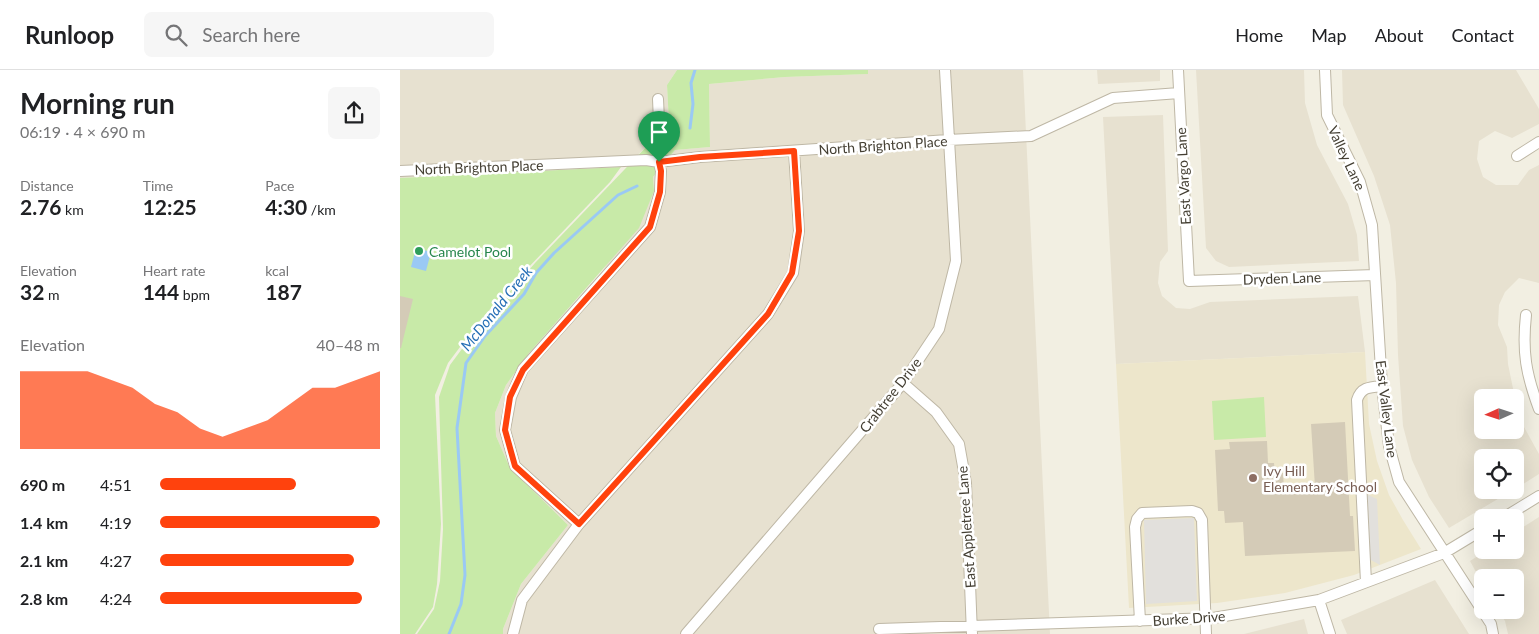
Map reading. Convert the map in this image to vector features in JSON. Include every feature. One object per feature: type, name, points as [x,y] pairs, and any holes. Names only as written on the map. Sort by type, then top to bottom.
[{"type":"street","name":"Crabtree Drive","points":[[686,634],[903,384],[939,329],[956,261],[945,70]]},
{"type":"street","name":"East Vargo Lane","points":[[1178,70],[1189,281]]},
{"type":"street","name":"Valley Lane","points":[[1325,70],[1327,115],[1360,182],[1372,225],[1375,276]]},
{"type":"street","name":"North Brighton Place","points":[[400,171],[646,160],[659,162],[700,157],[1031,136],[1113,98],[1179,93]]},
{"type":"street","points":[[579,524],[515,466],[505,430],[510,397],[523,370],[650,227],[660,192],[658,99]]},
{"type":"street","points":[[1518,156],[1539,142]]},
{"type":"street","points":[[513,634],[522,600],[579,524],[768,314],[792,273],[799,231],[794,151]]},
{"type":"street","name":"Dryden Lane","points":[[1189,281],[1375,276]]},
{"type":"street","name":"East Valley Lane","points":[[1375,276],[1382,386],[1389,446],[1399,482],[1491,624],[1493,634]]},
{"type":"street","points":[[1526,315],[1524,351],[1528,375],[1539,409]]},
{"type":"street","name":"East Appletree Lane","points":[[903,384],[936,412],[959,444],[966,483],[972,630]]},
{"type":"street","points":[[1366,582],[1357,400],[1359,393],[1363,390],[1382,386]]},
{"type":"street","points":[[1518,509],[1539,496]]},
{"type":"street","points":[[1140,621],[1135,530],[1137,519],[1142,513],[1192,511],[1198,513],[1202,520],[1206,634]]},
{"type":"street","name":"Burke Drive","points":[[879,629],[972,630],[1205,619],[1319,600],[1444,552],[1474,535]]},
{"type":"street","points":[[1319,600],[1330,634]]},
{"type":"shaded area","points":[[400,70],[677,70],[667,85],[669,123],[627,166],[400,178]]},
{"type":"shaded area","points":[[868,70],[1023,70],[1050,634],[503,634],[503,629],[521,584],[568,525],[510,468],[496,436],[495,413],[506,385],[529,353],[603,270],[654,191],[653,177],[675,150],[710,147],[709,84],[785,77],[867,74]]},
{"type":"shaded area","points":[[1097,70],[1160,70],[1160,81],[1098,84]]},
{"type":"shaded area","points":[[1196,70],[1304,70],[1305,103],[1317,145],[1348,204],[1357,235],[1359,261],[1229,267],[1216,261],[1206,248]]},
{"type":"shaded area","points":[[1342,70],[1516,70],[1539,109],[1539,124],[1512,138],[1495,131],[1479,141],[1477,159],[1483,177],[1496,185],[1518,185],[1529,170],[1539,165],[1539,283],[1519,278],[1505,292],[1499,305],[1498,325],[1507,347],[1513,389],[1474,389],[1474,439],[1524,439],[1524,427],[1539,454],[1539,474],[1524,483],[1524,449],[1474,449],[1474,499],[1498,499],[1481,509],[1474,509],[1474,513],[1449,528],[1429,497],[1412,460],[1403,426],[1398,355],[1396,283],[1390,225],[1374,176],[1343,105]]},
{"type":"shaded area","points":[[1163,115],[1168,251],[1160,262],[1158,283],[1162,296],[1176,308],[1190,309],[1210,302],[1358,296],[1365,352],[1116,364],[1103,117]]},
{"type":"shaded area","name":"Ivy Hill Elementary School","points":[[1365,352],[1369,424],[1377,461],[1389,495],[1421,549],[1354,575],[1285,593],[1217,603],[1129,608],[1116,364]]},
{"type":"shaded area","points":[[1366,494],[1377,499],[1380,565],[1369,559]]},
{"type":"shaded area","points":[[1539,517],[1539,634],[1508,634],[1504,619],[1524,619],[1524,569],[1474,569],[1470,561],[1474,558],[1524,559],[1524,526]]},
{"type":"shaded area","points":[[1194,518],[1197,601],[1146,604],[1144,520]]},
{"type":"shaded area","points":[[1435,580],[1469,634],[1347,634],[1341,620]]},
{"type":"shaded area","points":[[1304,619],[1308,634],[1244,634]]},
{"type":"green space","points":[[677,70],[868,70],[868,74],[785,77],[709,84],[710,147],[675,150],[653,177],[654,191],[639,228],[529,353],[506,385],[495,413],[496,436],[510,468],[568,525],[521,584],[503,629],[503,634],[417,634],[434,609],[440,581],[443,529],[439,397],[450,365],[473,334],[535,263],[669,123],[667,85]]},
{"type":"green space","points":[[621,167],[610,182],[505,292],[478,323],[448,363],[435,395],[441,524],[437,584],[433,607],[415,634],[400,634],[400,178]]},
{"type":"green space","points":[[1264,397],[1266,437],[1214,440],[1212,401]]},
{"type":"water","points":[[416,248],[431,252],[426,271],[411,267]]},
{"type":"building","points":[[400,296],[413,299],[401,348],[400,348]]},
{"type":"building","points":[[1345,422],[1350,516],[1353,516],[1355,551],[1245,556],[1243,522],[1225,523],[1224,511],[1218,511],[1215,450],[1230,449],[1229,442],[1267,441],[1268,463],[1274,463],[1275,474],[1283,473],[1284,490],[1315,487],[1311,424]]},
{"type":"waterway","name":"McDonald Creek","points":[[690,128],[693,104],[691,83],[695,70]]},
{"type":"waterway","name":"McDonald Creek","points":[[449,634],[461,604],[465,575],[457,428],[466,363],[485,336],[524,294],[536,273],[554,253],[618,195],[637,186]]},
{"type":"place","name":"Camelot Pool","points":[[419,251]]},
{"type":"place","name":"Ivy Hill Elementary School","points":[[1253,478]]},
{"type":"route","points":[[794,151],[799,231],[792,273],[768,314],[579,524],[515,466],[505,430],[510,397],[523,370],[650,227],[660,192],[661,171],[659,162],[700,157],[794,151]]}]
